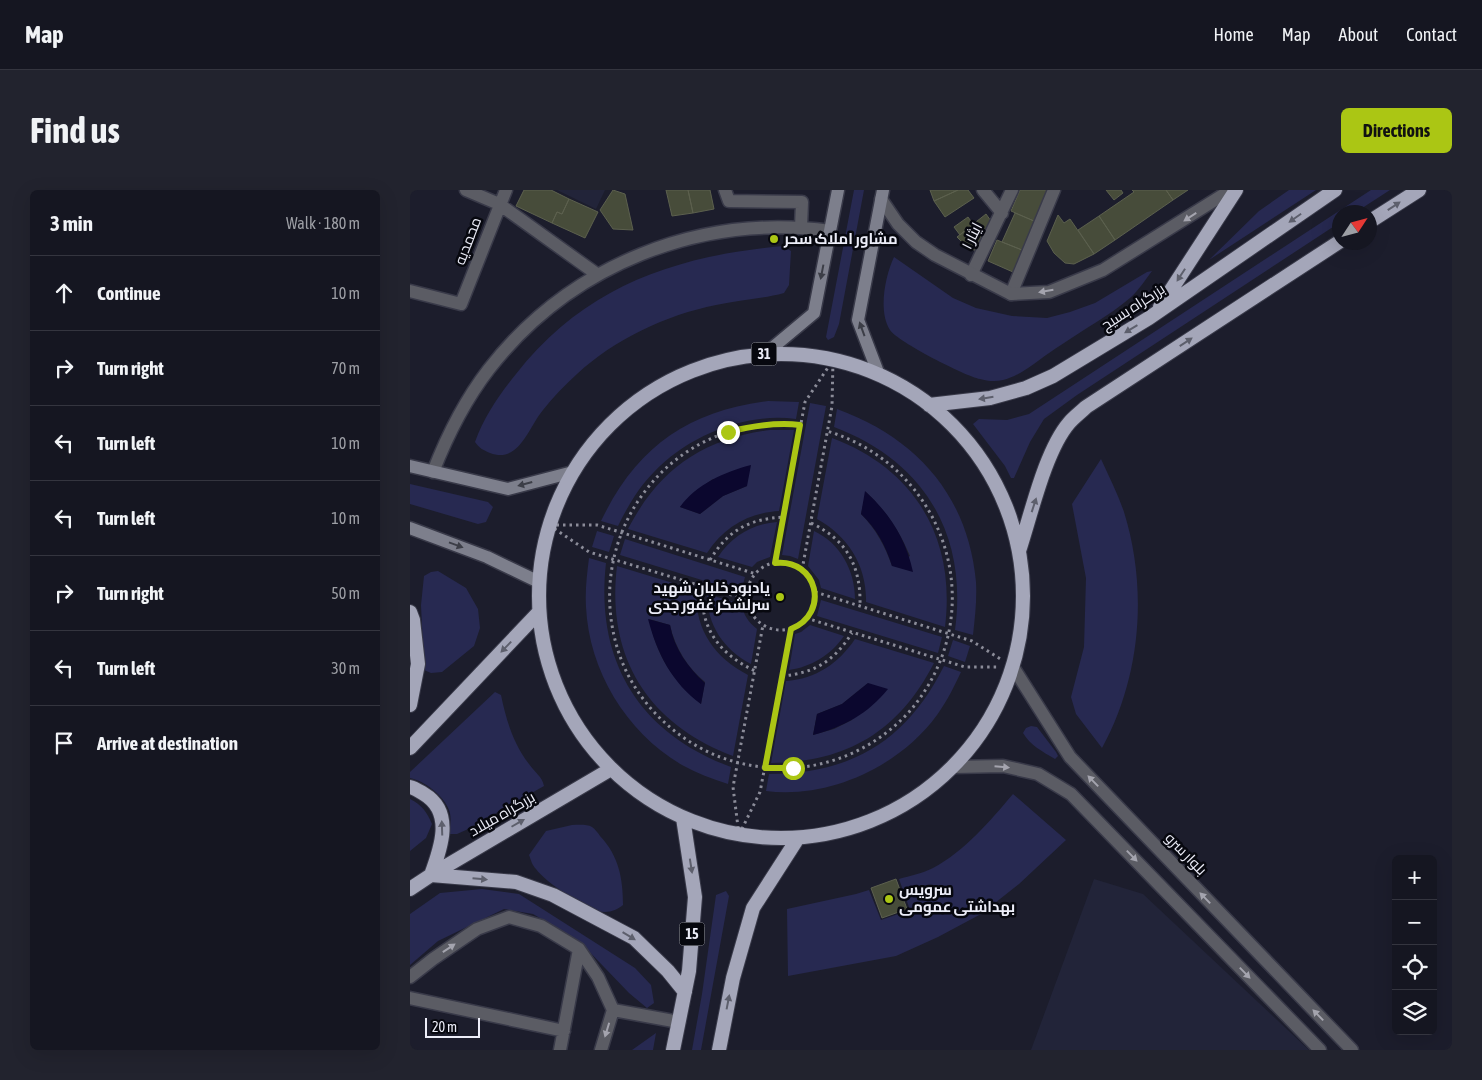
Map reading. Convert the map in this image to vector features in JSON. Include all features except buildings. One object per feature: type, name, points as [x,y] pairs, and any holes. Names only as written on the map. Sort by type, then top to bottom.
[{"type":"highway","points":[[1156,313],[1236,190]]},
{"type":"highway","name":"بزرگراه بسیج","points":[[929,405],[990,398],[1026,388],[1053,376],[1156,313],[1335,190]]},
{"type":"highway","points":[[1377,217],[1419,190]]},
{"type":"highway","name":"31","points":[[1019,552],[1044,472],[1059,438],[1070,422],[1086,407],[1332,247]]},
{"type":"highway","name":"31","points":[[764,354],[794,354],[832,360],[851,364],[878,374],[905,388],[951,424],[987,470],[1001,496],[1012,523],[1023,581],[1023,610],[1020,639],[1013,668],[1003,695],[990,721],[973,745],[954,767],[932,787],[908,804],[855,828],[798,838],[768,838],[739,835],[683,818],[633,788],[611,769],[591,747],[574,722],[561,697],[550,669],[543,641],[539,612],[539,582],[542,554],[549,525],[559,498],[589,447],[608,425],[654,389],[680,375],[707,365],[735,358],[764,354]]},
{"type":"highway","points":[[410,612],[413,620],[418,664],[410,702]]},
{"type":"highway","points":[[410,748],[539,612]]},
{"type":"highway","name":"بزرگراه میلاد","points":[[410,889],[431,874],[611,769]]},
{"type":"highway","points":[[410,787],[414,787],[431,798],[442,815],[443,835],[431,874],[516,882],[552,895],[634,938],[668,971],[685,992]]},
{"type":"highway","name":"15","points":[[673,1050],[689,971],[695,897],[683,818]]},
{"type":"highway","points":[[720,1050],[733,978],[753,908],[798,838]]},
{"type":"main road","points":[[764,354],[814,313],[838,190]]},
{"type":"main road","points":[[878,374],[858,320],[882,195]]},
{"type":"main road","points":[[410,466],[508,489],[573,472]]},
{"type":"main road","points":[[410,528],[486,557],[539,582]]},
{"type":"street","points":[[466,190],[499,204],[598,275]]},
{"type":"street","name":"محمدیه","points":[[410,290],[461,304],[506,190]]},
{"type":"street","points":[[725,190],[729,200],[802,202],[800,227]]},
{"type":"street","name":"ایثار ۱","points":[[983,190],[1002,213]]},
{"type":"street","name":"ایثار ۱","points":[[971,275],[1012,190]]},
{"type":"street","points":[[1011,294],[1054,190]]},
{"type":"street","points":[[882,195],[898,224],[916,242],[971,275],[1011,294],[1048,292],[1103,270],[1231,190]]},
{"type":"street","points":[[433,472],[443,446],[464,406],[488,369],[518,336],[551,306],[598,275],[627,260],[668,244],[712,233],[756,227],[800,227],[830,231]]},
{"type":"street","name":"بلوار سرو","points":[[1013,668],[1070,757],[1352,1050]]},
{"type":"street","points":[[954,767],[1003,766],[1038,774],[1071,794],[1320,1050]]},
{"type":"street","points":[[410,977],[433,959],[477,930],[509,917],[541,926],[579,949],[598,977],[613,1010],[601,1050]]},
{"type":"street","points":[[560,1050],[579,949]]},
{"type":"street","points":[[410,998],[564,1031]]},
{"type":"street","points":[[613,1010],[679,1022]]},
{"type":"path","points":[[775,563],[805,402],[832,360]]},
{"type":"path","points":[[802,570],[832,406],[832,360]]},
{"type":"path","points":[[800,425],[769,424],[749,427],[722,434],[691,449],[658,475],[645,491],[633,508],[621,533],[613,559],[609,587],[609,608],[612,628],[625,668],[634,686],[646,703],[676,732],[712,754],[738,763],[765,768],[814,766],[853,753],[871,743],[888,731],[917,702],[929,685],[941,660],[949,633],[953,606],[950,564],[937,525],[928,507],[902,474],[886,460],[850,439],[828,431]]},
{"type":"path","points":[[710,560],[728,536],[740,528],[768,518],[784,517]]},
{"type":"path","points":[[810,522],[836,538],[853,562],[859,583],[860,606]]},
{"type":"path","points":[[549,525],[597,525],[756,574]]},
{"type":"path","points":[[549,525],[589,552],[748,600]]},
{"type":"path","points":[[775,563],[791,564],[802,570],[811,580],[814,592],[814,606],[806,618],[791,629],[780,630],[763,625],[756,620],[751,612],[748,600],[749,586],[756,574],[765,566],[775,563]]},
{"type":"path","points":[[702,586],[701,602],[704,616],[709,630],[717,643],[726,654],[738,663],[755,671]]},
{"type":"path","points":[[814,592],[972,641],[1013,668]]},
{"type":"path","points":[[806,618],[965,667],[1013,668]]},
{"type":"path","points":[[739,835],[733,787],[763,625]]},
{"type":"path","points":[[739,835],[760,792],[791,629]]},
{"type":"path","points":[[782,676],[808,671],[822,665],[844,646],[852,633]]},
{"type":"shaded area","points":[[557,190],[605,190],[596,209]]},
{"type":"shaded area","points":[[854,190],[864,190],[839,324],[834,337],[828,340],[826,337]]},
{"type":"shaded area","points":[[1289,190],[1316,190],[1209,260],[1259,211]]},
{"type":"shaded area","points":[[1371,190],[1390,190],[1367,205],[1348,205]]},
{"type":"shaded area","points":[[1332,216],[1332,228],[1077,395],[1044,419],[1030,442],[1014,478],[1011,478],[1005,466],[973,424],[979,419],[1007,420],[1029,414]]},
{"type":"shaded area","points":[[783,246],[791,251],[789,285],[784,293],[697,309],[642,330],[624,339],[592,361],[559,391],[516,449],[500,455],[485,451],[475,442],[492,407],[516,374],[543,344],[572,318],[602,297],[635,281],[669,268],[705,258]]},
{"type":"shaded area","points":[[894,257],[953,298],[976,308],[1012,316],[1047,318],[1095,303],[1147,272],[1152,271],[1133,295],[1105,317],[1018,374],[1003,380],[991,381],[972,377],[947,365],[918,350],[890,330],[884,314],[884,294]]},
{"type":"shaded area","points":[[768,401],[799,402],[796,419],[757,419],[719,429],[700,438],[668,459],[648,478],[618,526],[601,521],[630,473],[667,437],[689,424],[713,414],[739,406]]},
{"type":"shaded area","points":[[810,403],[826,406],[798,559],[782,555]]},
{"type":"shaded area","points":[[837,409],[866,421],[891,436],[914,454],[934,474],[950,497],[962,523],[971,551],[976,582],[973,635],[955,630],[957,595],[954,563],[946,533],[933,505],[915,481],[893,460],[866,442],[834,427]]},
{"type":"shaded area","points":[[770,430],[794,430],[779,511],[757,515],[738,523],[721,536],[707,553],[628,529],[654,489],[686,460],[704,449],[746,434]],"holes":[[[713,479],[747,486],[723,496],[700,514],[680,507],[696,491]]]},
{"type":"shaded area","points":[[832,438],[861,451],[886,468],[907,488],[924,511],[936,536],[944,564],[947,595],[945,627],[866,602],[863,576],[854,553],[838,534],[817,519]],"holes":[[[866,492],[891,521],[910,556],[892,566],[880,538],[861,514]]]},
{"type":"shaded area","points":[[1101,459],[1124,512],[1132,541],[1138,602],[1137,632],[1125,692],[1115,721],[1102,748],[1076,714],[1071,697],[1084,647],[1086,578],[1072,504]]},
{"type":"shaded area","points":[[751,465],[747,486],[723,496],[700,514],[680,507],[703,485],[731,471]]},
{"type":"shaded area","points":[[410,484],[488,502],[493,507],[486,522],[478,524],[410,504]]},
{"type":"shaded area","points":[[865,491],[896,528],[906,549],[913,572],[892,566],[880,538],[861,514]]},
{"type":"shaded area","points":[[777,522],[770,557],[757,562],[752,567],[718,557],[743,532],[759,525]]},
{"type":"shaded area","points":[[597,531],[614,536],[609,552],[592,547]]},
{"type":"shaded area","points":[[814,531],[831,543],[844,559],[852,578],[855,599],[821,588],[819,580],[808,566]]},
{"type":"shaded area","points":[[625,539],[745,577],[741,592],[620,555]]},
{"type":"shaded area","points":[[589,558],[606,563],[604,599],[608,631],[616,662],[630,689],[648,713],[671,735],[699,752],[731,767],[728,784],[688,768],[662,752],[628,718],[614,698],[603,677],[589,631],[586,594]]},
{"type":"shaded area","points":[[617,566],[696,590],[699,618],[709,641],[725,660],[748,675],[733,756],[703,742],[677,726],[656,706],[639,683],[626,658],[619,630],[615,599]],"holes":[[[649,619],[670,625],[675,642],[683,657],[705,682],[701,704],[682,686],[667,666],[656,645]]]},
{"type":"shaded area","points":[[438,571],[466,588],[478,609],[480,628],[474,646],[442,672],[431,673],[424,670],[421,605],[424,576]]},
{"type":"shaded area","points":[[707,594],[741,604],[743,612],[757,629],[751,664],[733,652],[719,635],[710,616]]},
{"type":"shaded area","points":[[821,600],[942,637],[938,653],[817,616]]},
{"type":"shaded area","points":[[648,619],[670,625],[678,650],[693,671],[705,683],[701,704],[682,687],[667,666],[656,644]]},
{"type":"shaded area","points":[[810,625],[844,636],[833,649],[820,659],[805,666],[789,670],[795,634]]},
{"type":"shaded area","points":[[855,639],[934,663],[920,687],[905,707],[868,738],[847,749],[824,757],[771,763],[786,681],[797,680],[817,673],[834,662],[849,648]],"holes":[[[868,683],[852,720],[834,729],[813,735],[817,714],[842,704]]]},
{"type":"shaded area","points":[[953,640],[970,646],[965,662],[948,656]]},
{"type":"shaded area","points":[[944,666],[961,672],[937,715],[904,750],[884,764],[838,784],[815,790],[766,791],[769,774],[826,768],[874,748],[894,733],[913,714],[929,692]]},
{"type":"shaded area","points":[[868,683],[888,689],[872,706],[845,724],[813,735],[817,714],[842,704]]},
{"type":"shaded area","points":[[495,692],[501,695],[514,740],[523,756],[540,777],[544,786],[466,830],[457,834],[449,834],[450,816],[447,805],[433,790],[422,782],[410,778],[410,772]]},
{"type":"shaded area","points":[[1031,726],[1037,727],[1056,752],[1058,756],[1055,759],[1037,748],[1023,733],[1026,728]]},
{"type":"shaded area","points":[[1013,794],[1066,840],[1019,884],[981,914],[938,937],[896,956],[788,976],[787,909],[869,890],[881,920],[910,910],[899,879],[929,870],[956,853],[976,835]]},
{"type":"shaded area","points":[[410,799],[424,809],[432,824],[426,838],[410,851]]},
{"type":"shaded area","points":[[572,825],[592,827],[612,852],[619,868],[622,886],[623,905],[617,909],[608,912],[598,911],[579,902],[548,881],[533,864],[529,855],[546,831]]},
{"type":"shaded area","points":[[1094,879],[1143,894],[1309,1050],[1031,1050]]},
{"type":"shaded area","points":[[482,889],[519,894],[635,968],[651,985],[654,1003],[647,1008],[629,993],[579,941],[533,914],[504,909],[438,941],[410,965],[410,914],[440,893]]},
{"type":"shaded area","points":[[726,891],[729,896],[701,1050],[692,1050],[716,895]]},
{"type":"shaded area","points":[[656,1033],[653,1050],[632,1050]]},
{"type":"place","name":"مشاور املاک سحر","points":[[774,239]]},
{"type":"place","name":"یادبود خلبان شهید سرلشکر غفور جدی","points":[[780,597]]},
{"type":"place","name":"سرویس بهداشتی عمومی","points":[[889,899]]},
{"type":"route","points":[[728,432],[769,424],[800,425],[775,563],[791,564],[806,573],[811,580],[815,597],[814,606],[810,614],[804,621],[791,629],[765,768],[793,768]]}]
